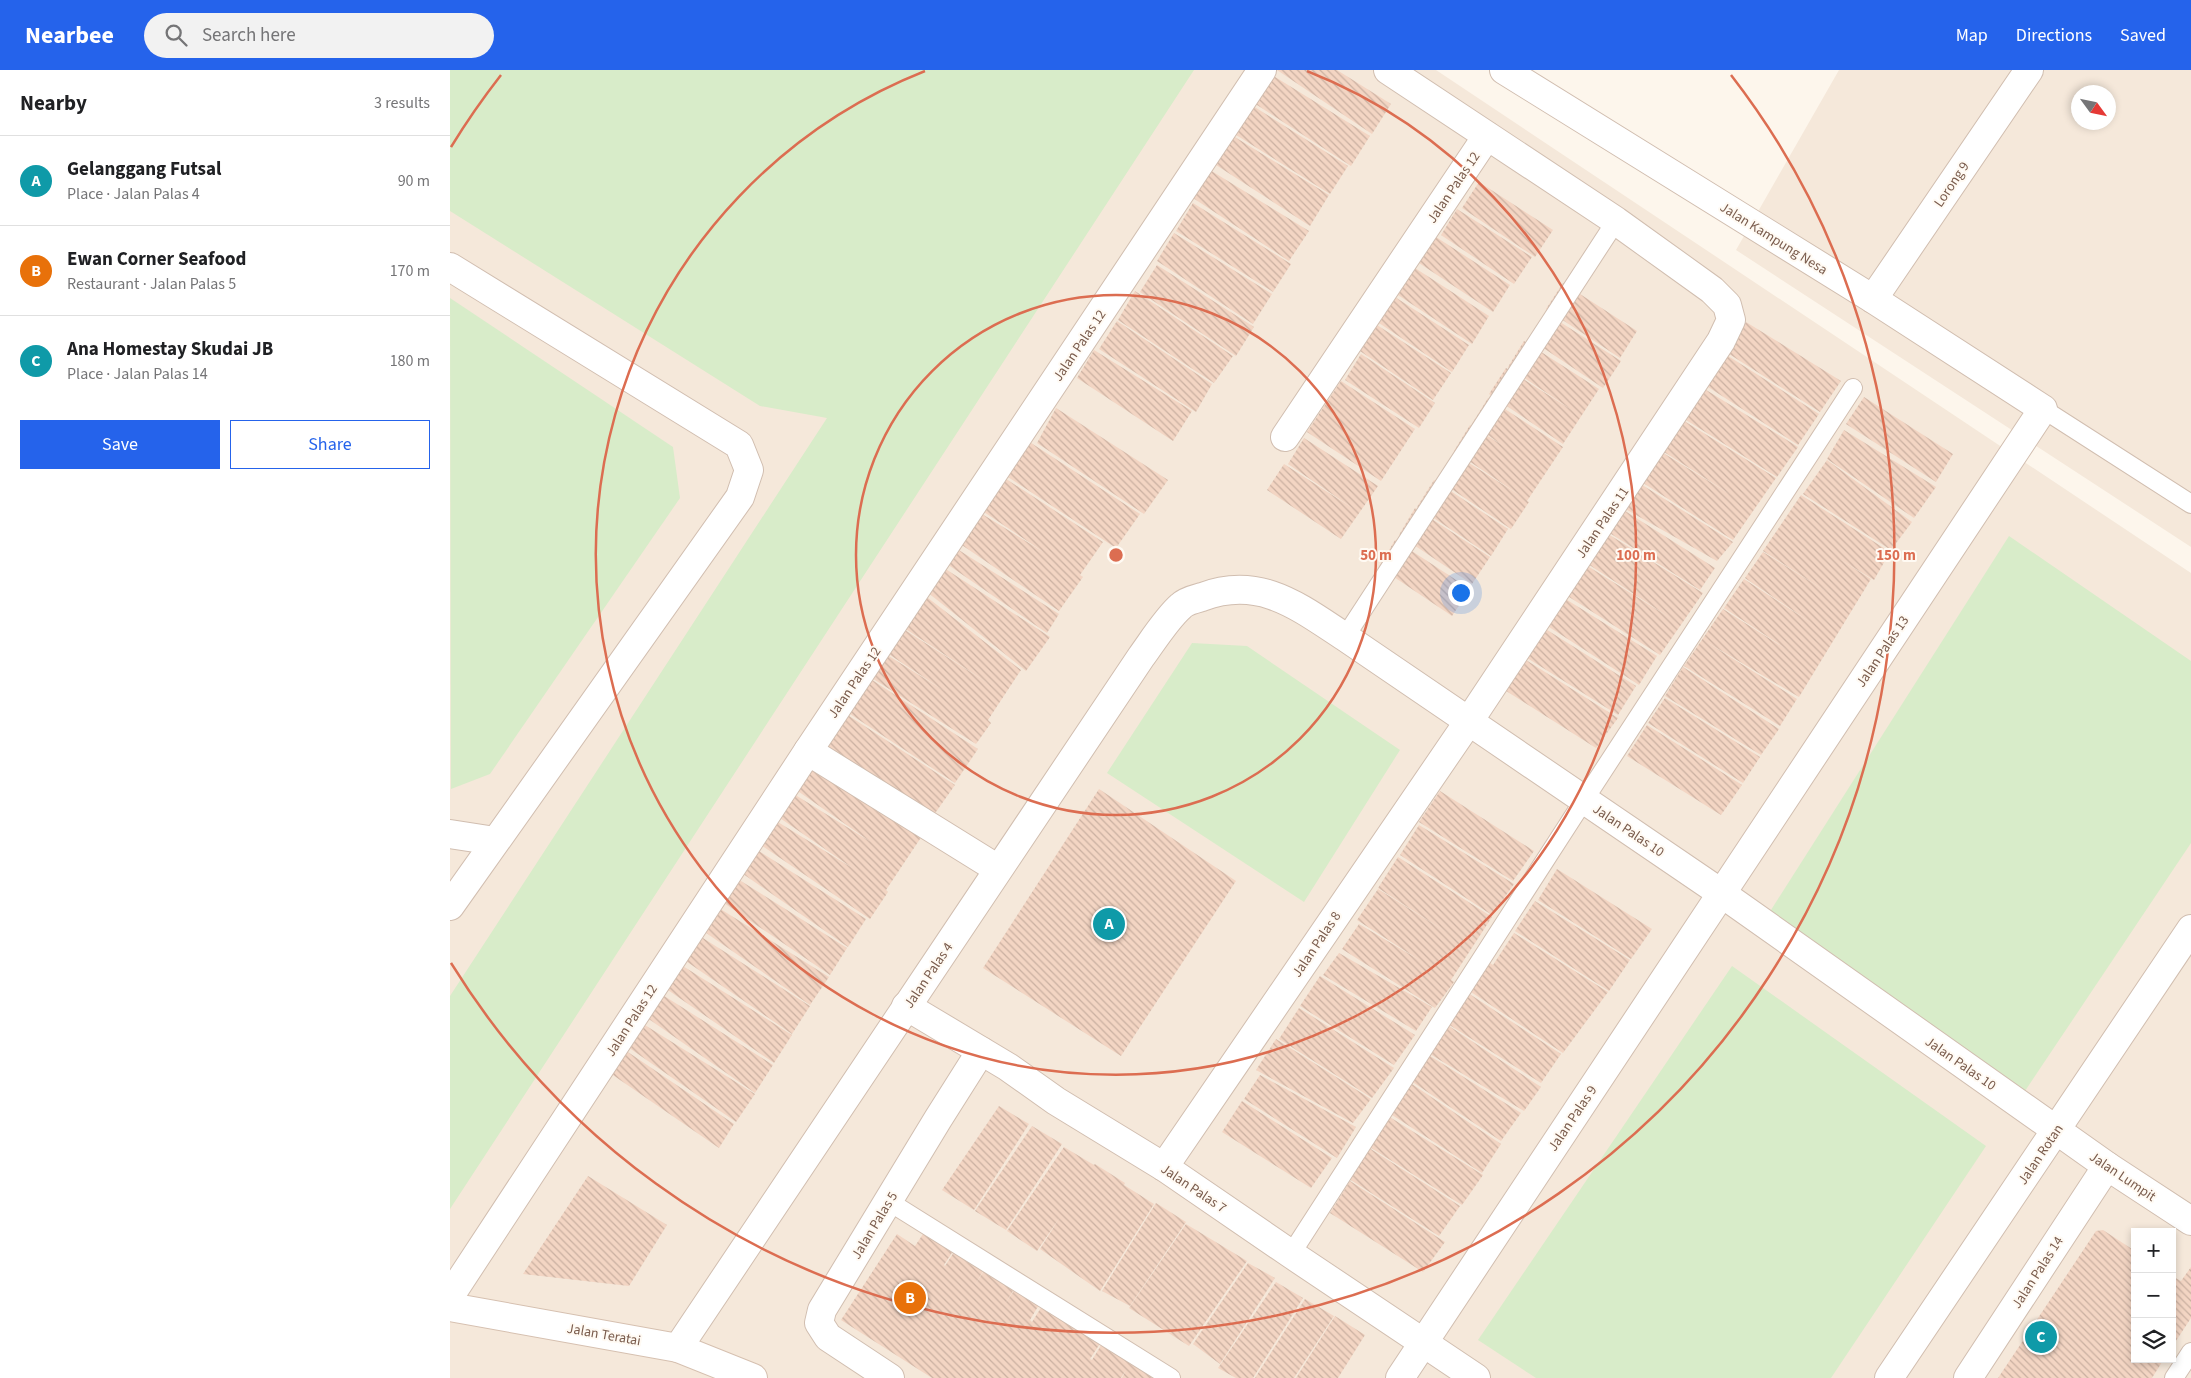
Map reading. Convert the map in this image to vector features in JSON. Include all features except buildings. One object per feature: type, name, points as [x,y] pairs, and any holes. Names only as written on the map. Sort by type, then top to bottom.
[{"type":"street","name":"Jalan Palas 12","points":[[450,1296],[808,751],[1262,70]]},
{"type":"street","name":"Jalan Palas 12","points":[[1388,70],[1616,221],[1712,290],[1727,305],[1731,320]]},
{"type":"street","name":"Jalan Kampung Nesa","points":[[1504,70],[1873,299],[2043,409]]},
{"type":"street","name":"Lorong 9","points":[[1873,299],[2029,70]]},
{"type":"street","name":"Jalan Palas 12","points":[[1285,437],[1487,136]]},
{"type":"street","points":[[450,267],[739,445],[749,470],[740,497],[450,906]]},
{"type":"street","name":"Jalan Palas 11","points":[[1469,721],[1721,341],[1731,320]]},
{"type":"street","name":"Jalan Palas 13","points":[[1721,893],[2043,409]]},
{"type":"street","name":"Jalan Palas 10","points":[[1181,605],[1213,592],[1257,590],[1291,601],[1721,893],[2056,1130]]},
{"type":"street","name":"Jalan Palas 4","points":[[678,1348],[1141,657],[1181,605]]},
{"type":"street","name":"Jalan Palas 8","points":[[1164,1167],[1469,721]]},
{"type":"street","points":[[808,751],[998,870]]},
{"type":"street","points":[[450,834],[495,841]]},
{"type":"street","name":"Jalan Palas 9","points":[[1400,1378],[1721,893]]},
{"type":"street","name":"Jalan Rotan","points":[[1889,1378],[2191,929]]},
{"type":"street","name":"Jalan Palas 7","points":[[906,1006],[981,1051],[1056,1101],[1164,1167],[1423,1344],[1476,1378]]},
{"type":"street","name":"Jalan Palas 5","points":[[890,1378],[828,1337],[819,1323],[822,1310],[981,1051]]},
{"type":"street","name":"Jalan Lumpit","points":[[2056,1130],[2191,1221]]},
{"type":"street","name":"Jalan Palas 14","points":[[1968,1378],[2107,1166]]},
{"type":"street","name":"Jalan Teratai","points":[[450,1307],[678,1348],[753,1378]]},
{"type":"lane","points":[[1345,637],[1616,221]]},
{"type":"lane","points":[[1291,1254],[1853,388]]},
{"type":"lane","points":[[2043,409],[2191,504]]},
{"type":"lane","points":[[888,1201],[1171,1378]]},
{"type":"lane","points":[[2174,1378],[2191,1352]]},
{"type":"shaded area","points":[[450,70],[1436,70],[2191,573],[2191,1378],[450,1378]]},
{"type":"shaded area","points":[[1839,70],[2191,70],[2191,547],[1736,250]]},
{"type":"green space","points":[[450,70],[1194,70],[450,1209],[450,996],[827,418],[760,406],[450,211]]},
{"type":"green space","points":[[450,298],[673,447],[680,498],[490,774],[451,789]]},
{"type":"green space","points":[[2009,536],[2191,661],[2191,843],[2023,1094],[1764,921]]},
{"type":"green space","points":[[1192,643],[1247,646],[1400,750],[1304,902],[1107,773]]},
{"type":"green space","points":[[1732,966],[1986,1146],[1831,1378],[1536,1378],[1478,1340]]},
{"type":"place","name":"Gelanggang Futsal","points":[[1109,924]]},
{"type":"place","name":"Ewan Corner Seafood","points":[[910,1298]]},
{"type":"place","name":"Ana Homestay Skudai JB","points":[[2041,1337]]}]
